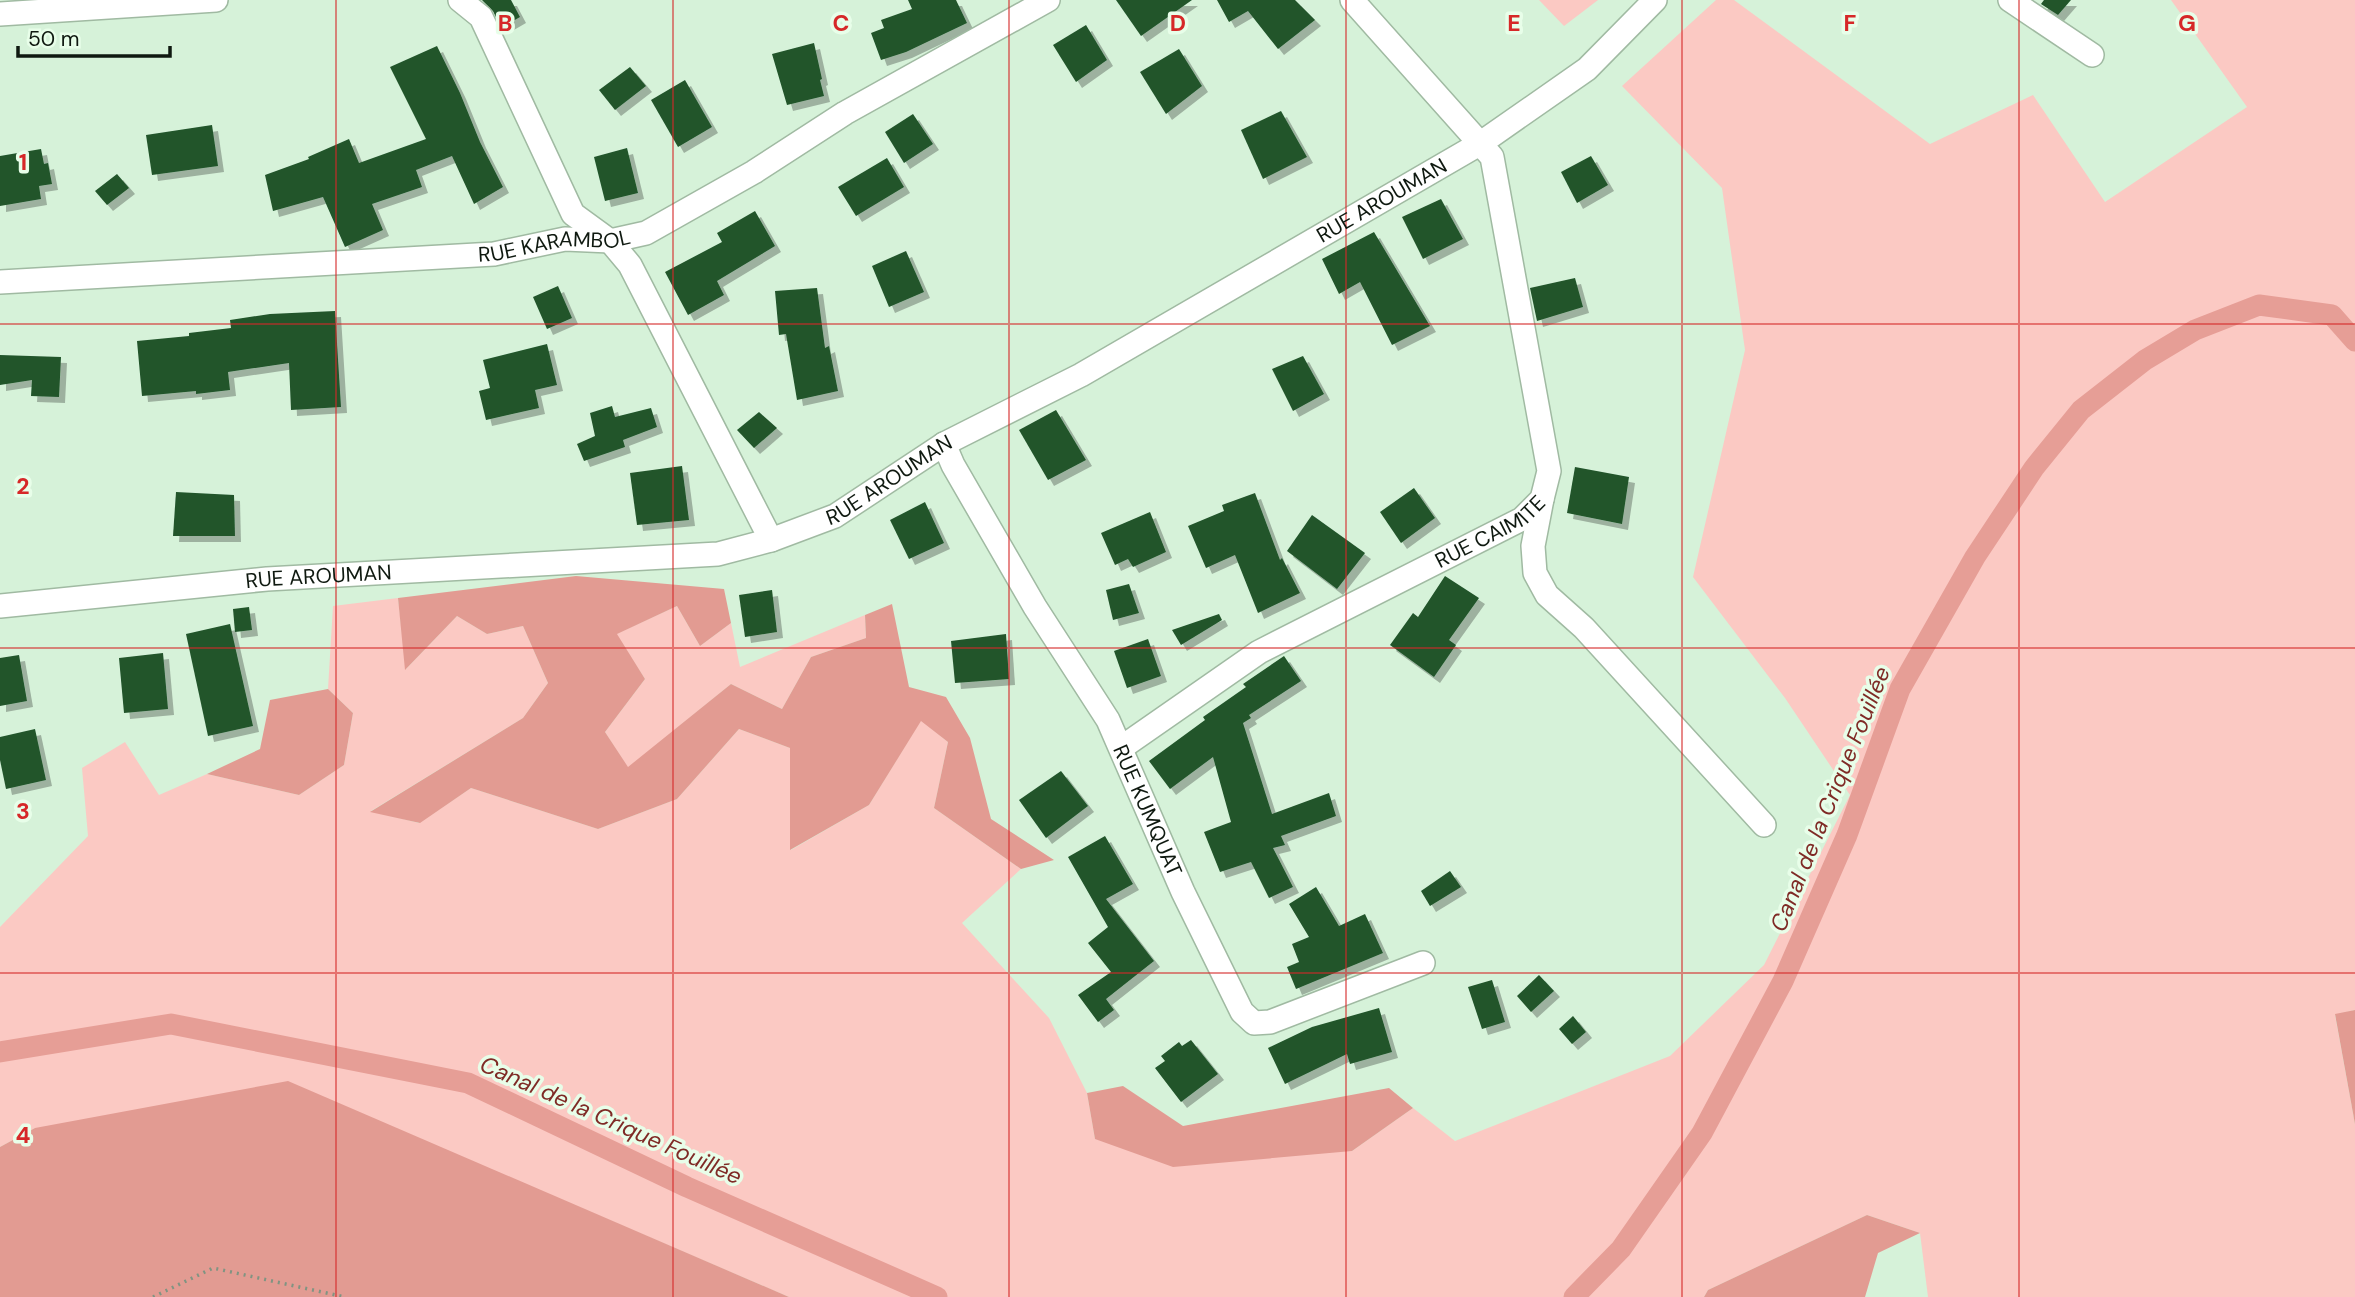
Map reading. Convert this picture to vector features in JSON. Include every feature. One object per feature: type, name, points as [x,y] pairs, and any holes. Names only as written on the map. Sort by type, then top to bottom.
[{"type":"street","points":[[0,14],[216,0]]},
{"type":"street","points":[[460,0],[481,17],[573,214],[610,242],[630,265],[771,540]]},
{"type":"street","name":"RUE KARAMBOL","points":[[0,282],[494,254],[565,239],[610,242],[646,233],[754,172],[867,100],[1048,0]]},
{"type":"street","name":"RUE CAIMITE","points":[[1121,748],[1259,652],[1522,519],[1542,499],[1549,471],[1492,157],[1352,0]]},
{"type":"street","name":"RUE AROUMAN","points":[[0,606],[267,579],[718,554],[771,540],[835,516],[944,444],[1081,375],[1481,143],[1587,69],[1656,0]]},
{"type":"street","points":[[2010,0],[2092,55]]},
{"type":"street","name":"RUE KUMQUAT","points":[[944,444],[953,465],[1028,596],[1108,720],[1183,892],[1242,1012],[1254,1023],[1270,1022],[1423,963]]},
{"type":"street","points":[[1542,499],[1533,546],[1535,573],[1547,595],[1584,628],[1765,825]]},
{"type":"path","points":[[153,1297],[213,1268],[345,1297]]},
{"type":"shaded area","points":[[1539,0],[1598,0],[1564,26]]},
{"type":"shaded area","points":[[1716,0],[1734,0],[1930,144],[2033,95],[2105,202],[2247,107],[2171,0],[2355,0],[2355,1010],[2335,1015],[2355,1124],[2355,1297],[1928,1297],[1920,1233],[1867,1215],[1708,1290],[1704,1297],[789,1297],[581,1208],[35,1128],[0,1147],[0,927],[88,836],[82,768],[125,742],[159,795],[207,774],[299,795],[344,765],[353,713],[328,689],[333,606],[398,598],[406,669],[457,616],[487,634],[523,626],[548,683],[523,718],[371,811],[419,823],[471,788],[598,829],[677,799],[739,729],[790,748],[791,850],[869,805],[921,720],[948,742],[934,808],[1021,869],[962,923],[1049,1018],[1087,1093],[1095,1139],[1352,1151],[1413,1108],[1455,1141],[1670,1056],[1764,965],[1850,795],[1785,698],[1693,577],[1745,350],[1722,188],[1622,86]]},
{"type":"shaded area","points":[[576,576],[724,589],[731,623],[700,646],[677,606],[617,634],[645,679],[605,732],[628,767],[731,684],[782,709],[811,657],[866,638],[865,615],[892,604],[909,687],[946,697],[970,738],[991,819],[1054,860],[1021,869],[934,808],[948,742],[921,721],[869,805],[790,850],[790,748],[739,729],[677,799],[598,829],[471,788],[420,823],[370,812],[523,718],[548,683],[523,626],[487,634],[457,616],[405,670],[398,598]]},
{"type":"shaded area","points":[[677,606],[700,646],[731,623],[740,667],[865,615],[866,638],[811,657],[782,709],[731,684],[628,768],[605,732],[645,679],[616,634]]},
{"type":"shaded area","points":[[328,689],[353,713],[344,765],[299,795],[207,774],[260,749],[270,700]]},
{"type":"shaded area","points":[[2355,1010],[2355,1124],[2335,1014]]},
{"type":"shaded area","points":[[288,1081],[789,1297],[0,1297],[0,1147],[35,1128]]},
{"type":"shaded area","points":[[1123,1086],[1183,1126],[1389,1088],[1413,1108],[1352,1151],[1173,1167],[1095,1139],[1087,1093]]},
{"type":"shaded area","points":[[1867,1215],[1920,1233],[1878,1253],[1865,1297],[1704,1297],[1708,1290]]},
{"type":"building","points":[[482,0],[511,0],[520,17],[501,28],[493,11]]},
{"type":"building","points":[[908,0],[956,0],[967,23],[906,52],[881,60],[871,33],[884,28],[881,20],[912,9]]},
{"type":"building","points":[[1116,0],[1192,0],[1141,36]]},
{"type":"building","points":[[1217,0],[1295,0],[1315,20],[1278,49],[1248,11],[1229,22]]},
{"type":"building","points":[[2044,0],[2071,0],[2058,15],[2041,4]]},
{"type":"building","points":[[1086,25],[1107,60],[1076,82],[1053,45]]},
{"type":"building","points":[[814,43],[824,96],[787,105],[772,54]]},
{"type":"building","points":[[437,46],[503,187],[474,204],[452,156],[416,170],[422,187],[372,204],[383,230],[345,247],[323,197],[273,211],[265,175],[309,159],[308,157],[349,139],[359,163],[426,139],[390,67]]},
{"type":"building","points":[[1179,49],[1202,86],[1166,114],[1140,72]]},
{"type":"building","points":[[630,67],[646,86],[615,110],[599,90]]},
{"type":"building","points":[[685,80],[712,127],[678,147],[651,100]]},
{"type":"building","points":[[1281,111],[1307,157],[1263,179],[1241,130]]},
{"type":"building","points":[[913,114],[933,144],[904,163],[885,132]]},
{"type":"building","points":[[212,125],[218,166],[152,175],[146,135]]},
{"type":"building","points":[[627,148],[638,193],[605,201],[594,157]]},
{"type":"building","points":[[41,149],[44,164],[48,163],[52,184],[39,186],[41,199],[0,206],[0,156]]},
{"type":"building","points":[[1591,156],[1608,185],[1577,203],[1561,172]]},
{"type":"building","points":[[887,158],[904,187],[856,216],[838,187]]},
{"type":"building","points":[[117,174],[129,188],[107,205],[95,191]]},
{"type":"building","points":[[1441,199],[1463,239],[1423,259],[1402,217]]},
{"type":"building","points":[[755,211],[775,246],[717,281],[724,295],[688,315],[665,272],[722,242],[717,233]]},
{"type":"building","points":[[1374,232],[1430,326],[1392,345],[1360,282],[1339,294],[1322,259]]},
{"type":"building","points":[[906,251],[924,292],[889,307],[872,266]]},
{"type":"building","points":[[1575,278],[1583,307],[1537,321],[1530,288]]},
{"type":"building","points":[[558,286],[572,318],[547,329],[533,297]]},
{"type":"building","points":[[817,288],[825,348],[829,346],[838,391],[797,400],[786,334],[779,335],[775,291]]},
{"type":"building","points":[[335,311],[341,407],[291,410],[289,363],[228,372],[230,390],[142,396],[137,341],[189,336],[189,333],[231,328],[230,320],[270,314]]},
{"type":"building","points":[[547,344],[557,385],[535,390],[539,408],[486,420],[479,391],[490,388],[483,360]]},
{"type":"building","points":[[0,355],[61,357],[59,397],[31,396],[32,380],[0,385]]},
{"type":"building","points":[[1303,356],[1324,394],[1293,411],[1272,369]]},
{"type":"building","points":[[612,406],[615,417],[651,408],[657,427],[623,440],[625,447],[584,461],[577,444],[595,436],[590,413]]},
{"type":"building","points":[[1056,410],[1086,460],[1048,480],[1019,430]]},
{"type":"building","points":[[759,412],[777,428],[754,448],[737,430]]},
{"type":"building","points":[[682,466],[689,520],[637,525],[630,473]]},
{"type":"building","points":[[1575,467],[1629,477],[1622,524],[1567,513]]},
{"type":"building","points":[[1414,488],[1435,518],[1401,543],[1380,512]]},
{"type":"building","points":[[176,492],[234,495],[235,536],[173,536]]},
{"type":"building","points":[[1255,493],[1280,560],[1282,558],[1300,593],[1258,613],[1235,555],[1206,568],[1188,526],[1224,511],[1222,505]]},
{"type":"building","points":[[925,502],[944,543],[909,559],[890,520]]},
{"type":"building","points":[[1150,512],[1166,552],[1133,567],[1128,559],[1115,565],[1101,533]]},
{"type":"building","points":[[1312,515],[1365,553],[1337,589],[1287,551]]},
{"type":"building","points":[[1445,576],[1479,598],[1449,640],[1456,645],[1434,677],[1390,645],[1413,613],[1418,617]]},
{"type":"building","points":[[1129,584],[1139,613],[1113,620],[1106,590]]},
{"type":"building","points":[[772,590],[777,632],[745,637],[739,595]]},
{"type":"building","points":[[249,607],[252,630],[235,632],[233,609]]},
{"type":"building","points":[[1219,614],[1222,620],[1181,645],[1172,630]]},
{"type":"building","points":[[230,624],[253,726],[208,736],[186,634]]},
{"type":"building","points":[[1006,634],[1009,679],[955,683],[951,641]]},
{"type":"building","points":[[1148,639],[1161,676],[1127,688],[1114,651]]},
{"type":"building","points":[[163,653],[168,709],[124,713],[119,658]]},
{"type":"building","points":[[19,655],[27,701],[0,706],[0,658]]},
{"type":"building","points":[[1284,656],[1301,681],[1249,715],[1251,718],[1243,723],[1272,814],[1329,793],[1336,816],[1281,836],[1285,845],[1273,848],[1293,887],[1269,898],[1251,862],[1220,872],[1204,832],[1231,822],[1213,757],[1170,789],[1149,761],[1205,720],[1203,717],[1246,687],[1243,684]]},
{"type":"building","points":[[35,729],[46,780],[6,789],[0,760],[0,737]]},
{"type":"building","points":[[1061,771],[1088,806],[1046,838],[1019,800]]},
{"type":"building","points":[[1105,836],[1133,884],[1106,899],[1154,961],[1106,999],[1114,1010],[1098,1022],[1078,995],[1111,972],[1088,943],[1108,927],[1068,857]]},
{"type":"building","points":[[1450,871],[1461,887],[1430,906],[1421,891]]},
{"type":"building","points":[[1316,887],[1339,926],[1365,914],[1383,953],[1296,989],[1287,967],[1299,962],[1292,944],[1309,937],[1289,904]]},
{"type":"building","points":[[1539,975],[1554,991],[1531,1012],[1517,996]]},
{"type":"building","points":[[1492,980],[1505,1022],[1482,1029],[1468,987]]},
{"type":"building","points":[[1379,1008],[1392,1052],[1350,1064],[1347,1054],[1285,1084],[1268,1048],[1312,1027]]},
{"type":"building","points":[[1573,1016],[1586,1032],[1572,1044],[1559,1029]]},
{"type":"building","points":[[1191,1040],[1218,1074],[1181,1102],[1155,1068],[1165,1061],[1161,1056],[1179,1042],[1182,1046]]},
{"type":"waterway","name":"Canal de la Crique Fouillée","points":[[1574,1297],[1621,1249],[1702,1133],[1783,981],[1847,835],[1900,689],[1975,557],[2034,468],[2081,410],[2145,360],[2195,330],[2259,305],[2332,315],[2355,341]]},
{"type":"waterway","name":"Canal de la Crique Fouillée","points":[[0,1052],[171,1024],[468,1083],[687,1187],[937,1297]]}]
